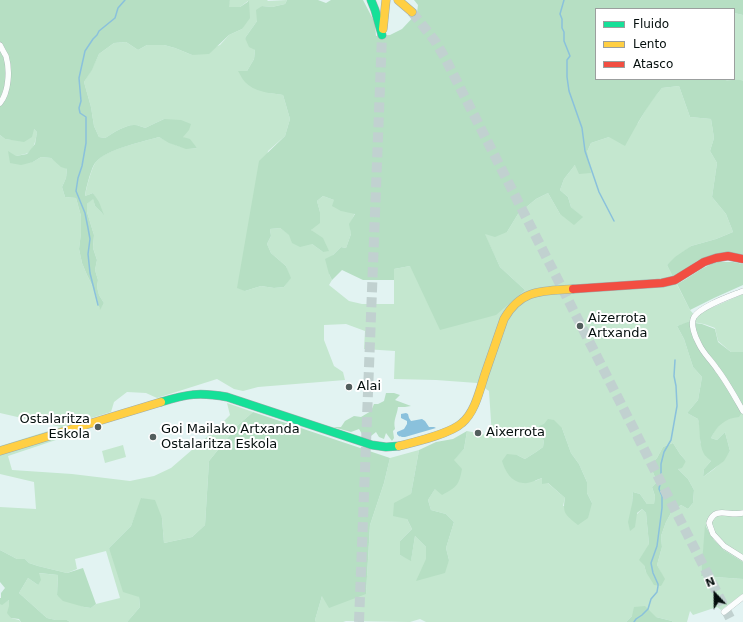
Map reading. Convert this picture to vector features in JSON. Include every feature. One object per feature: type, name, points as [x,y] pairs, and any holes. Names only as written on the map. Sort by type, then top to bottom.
[{"type":"main road","points":[[371,0],[382,35],[386,0]]},
{"type":"main road","points":[[398,0],[412,12]]},
{"type":"main road","points":[[0,451],[179,396],[205,393],[227,397],[372,444],[384,447],[405,445],[456,428],[468,418],[506,315],[514,304],[526,295],[546,291],[657,284],[668,282],[680,277],[710,259],[723,256],[743,259]]},
{"type":"street","points":[[0,45],[6,56],[9,80],[3,99],[0,103]]},
{"type":"street","points":[[743,292],[712,304],[704,309],[694,318],[692,324],[701,349],[718,370],[743,411]]},
{"type":"street","points":[[743,513],[717,513],[710,518],[709,523],[713,534],[724,546],[743,558]]},
{"type":"street","points":[[724,612],[743,597]]},
{"type":"green space","points":[[0,0],[230,0],[229,7],[240,7],[249,1],[250,18],[242,29],[229,35],[209,54],[192,55],[164,45],[147,45],[138,50],[126,42],[114,43],[99,54],[92,70],[84,82],[91,107],[94,126],[99,137],[105,138],[120,129],[131,125],[137,125],[145,128],[164,119],[181,120],[191,124],[189,130],[183,137],[190,139],[197,148],[186,149],[169,143],[159,137],[116,150],[100,158],[95,163],[85,196],[93,193],[99,202],[104,215],[95,206],[93,199],[87,204],[87,212],[94,235],[93,248],[97,260],[95,270],[98,280],[97,287],[99,295],[104,303],[100,310],[95,291],[82,263],[79,249],[81,216],[76,198],[65,197],[62,187],[66,178],[67,169],[61,167],[51,158],[41,157],[33,162],[21,165],[10,163],[8,151],[16,156],[27,154],[35,144],[37,132],[34,129],[32,137],[24,142],[5,139],[0,135]]},
{"type":"green space","points":[[230,0],[287,0],[285,4],[272,7],[262,6],[257,21],[245,38],[255,50],[254,59],[247,71],[239,71],[270,93],[283,95],[290,119],[285,136],[268,151],[245,291],[261,286],[274,288],[284,287],[290,278],[286,266],[271,253],[267,244],[271,236],[270,229],[280,228],[290,235],[312,244],[323,252],[311,230],[320,212],[317,201],[323,196],[334,200],[355,213],[350,224],[351,234],[346,248],[341,247],[333,255],[329,274],[332,280],[329,285],[349,301],[362,304],[394,304],[394,269],[410,266],[525,290],[500,267],[484,233],[507,232],[518,214],[536,199],[548,193],[560,214],[582,217],[571,207],[568,197],[560,190],[564,179],[587,152],[591,143],[609,137],[638,123],[651,101],[662,88],[679,86],[690,117],[711,119],[714,138],[710,151],[717,163],[712,197],[726,214],[733,232],[716,239],[691,246],[667,265],[690,310],[697,318],[702,312],[743,294],[743,352],[731,352],[718,341],[715,328],[705,324],[688,323],[677,326],[684,339],[693,367],[702,377],[698,400],[687,413],[698,419],[700,427],[700,442],[711,461],[704,469],[703,477],[718,466],[730,451],[725,432],[717,440],[711,438],[715,430],[722,422],[743,411],[743,562],[724,550],[714,540],[706,526],[701,576],[743,579],[743,594],[721,610],[717,607],[693,615],[690,611],[687,622],[673,622],[656,617],[632,616],[626,622],[426,622],[420,619],[410,622],[316,622],[315,620],[322,596],[366,594],[370,525],[384,483],[390,458],[419,450],[407,519],[412,529],[400,541],[400,555],[411,560],[415,536],[426,547],[426,559],[449,560],[446,548],[454,522],[446,514],[431,510],[428,500],[453,460],[464,449],[467,431],[492,436],[489,391],[477,383],[394,379],[395,351],[364,349],[365,331],[346,324],[324,325],[324,340],[334,366],[343,372],[345,380],[258,387],[243,391],[234,389],[217,379],[157,398],[146,393],[127,392],[114,402],[111,412],[62,427],[62,438],[8,456],[12,470],[72,474],[130,481],[154,476],[171,468],[230,415],[227,403],[253,412],[238,425],[209,461],[205,525],[192,537],[164,543],[162,518],[142,498],[131,526],[109,548],[139,597],[140,607],[127,622],[70,622],[67,620],[47,618],[19,593],[28,578],[38,585],[38,573],[58,575],[57,595],[84,607],[91,608],[96,604],[120,598],[106,551],[75,559],[77,569],[67,573],[29,563],[25,559],[17,559],[0,550],[0,507],[36,509],[34,482],[0,474],[0,446],[61,427],[0,413],[0,135],[5,139],[13,140],[33,128],[37,132],[31,151],[16,156],[10,163],[33,162],[41,157],[51,158],[67,169],[66,178],[62,187],[65,197],[76,198],[81,216],[79,249],[82,263],[95,291],[100,309],[104,303],[99,295],[97,287],[98,280],[95,270],[97,260],[93,248],[94,235],[87,212],[87,204],[93,198],[95,206],[103,214],[93,193],[85,196],[95,163],[100,158],[115,150],[159,137],[182,147],[197,148],[164,119],[145,128],[137,125],[131,125],[120,129],[105,138],[99,137],[94,126],[91,107],[84,82],[99,54],[114,43],[126,42],[138,50],[147,45],[164,45],[192,55],[220,45],[229,35],[242,29],[248,1],[240,7],[228,7]],"holes":[[[562,428],[571,453],[579,464],[587,482],[587,493],[592,503],[563,506],[565,498],[542,478],[535,481],[517,455],[525,459],[543,447],[544,440]],[[673,443],[686,461],[678,469],[688,479],[694,490],[693,503],[688,509],[681,505],[672,511],[661,536],[662,547],[657,565],[664,579],[646,572],[644,565],[649,544],[646,513],[642,509],[637,514],[632,504],[633,492],[640,494],[647,504],[654,504],[655,496],[652,487],[657,482],[650,465],[657,458],[663,447]]]},
{"type":"green space","points":[[287,0],[318,0],[326,3],[331,0],[363,0],[375,23],[376,36],[390,35],[402,29],[417,13],[418,5],[414,0],[743,0],[743,15],[735,13],[735,8],[595,8],[595,80],[743,81],[743,256],[716,254],[697,261],[673,277],[667,265],[675,257],[691,246],[716,239],[733,232],[726,214],[712,197],[717,163],[710,151],[714,138],[711,119],[690,117],[679,86],[662,88],[647,109],[625,146],[609,137],[591,143],[587,152],[591,173],[579,174],[575,165],[564,179],[560,190],[568,197],[571,207],[583,217],[574,225],[560,214],[548,193],[536,199],[518,214],[507,232],[495,237],[485,234],[500,267],[525,290],[496,315],[440,330],[410,266],[394,269],[394,280],[363,280],[342,270],[332,280],[325,259],[333,255],[341,247],[346,248],[351,234],[349,224],[355,214],[341,211],[332,206],[334,200],[323,196],[317,201],[320,212],[320,223],[311,230],[323,238],[329,251],[323,252],[312,244],[300,247],[292,243],[289,235],[280,228],[270,229],[271,236],[267,244],[271,253],[286,266],[291,278],[284,287],[274,288],[261,286],[245,291],[237,288],[259,161],[285,136],[290,119],[283,95],[262,92],[253,88],[244,81],[238,71],[247,71],[254,59],[255,50],[249,47],[245,38],[257,21],[256,10],[262,6],[272,7],[285,4]]},
{"type":"green space","points":[[735,13],[743,15],[743,81],[735,80]]},
{"type":"green space","points":[[718,262],[743,264],[743,285],[690,310],[677,284],[702,269]]},
{"type":"green space","points":[[688,322],[702,324],[715,329],[718,342],[731,352],[743,352],[743,411],[739,417],[722,423],[713,434],[711,438],[717,440],[725,432],[730,451],[724,461],[703,477],[704,469],[711,461],[702,450],[698,419],[687,413],[698,400],[702,377],[693,367],[684,339],[677,326]]},
{"type":"green space","points":[[386,393],[400,395],[395,400],[411,406],[398,407],[395,420],[395,429],[393,431],[394,438],[392,441],[386,433],[384,439],[379,437],[376,432],[371,436],[362,434],[359,429],[351,432],[333,427],[341,427],[345,421],[354,416],[361,417],[371,411],[374,404],[384,401]]},
{"type":"green space","points":[[253,412],[390,458],[384,483],[370,525],[366,594],[329,608],[322,596],[315,620],[316,622],[127,622],[140,607],[139,597],[123,592],[109,548],[131,526],[141,498],[155,500],[162,518],[164,543],[192,537],[205,525],[209,461],[238,425]]},
{"type":"green space","points":[[548,419],[554,420],[562,428],[571,453],[579,464],[587,482],[587,493],[592,503],[588,518],[578,525],[566,514],[564,508],[565,498],[548,483],[542,484],[542,478],[525,483],[515,481],[505,469],[502,461],[507,454],[517,455],[525,459],[543,447],[544,440],[538,433],[539,426],[544,424]]},
{"type":"green space","points":[[467,431],[464,449],[454,460],[462,469],[460,479],[451,490],[442,495],[435,489],[428,500],[431,510],[446,514],[454,522],[446,548],[449,560],[445,573],[416,581],[426,559],[426,547],[415,536],[411,561],[400,555],[400,541],[412,529],[407,519],[393,516],[394,503],[411,494],[419,450],[436,442],[453,439]]},
{"type":"green space","points":[[673,443],[686,461],[682,468],[678,469],[688,479],[694,490],[693,503],[688,509],[681,505],[672,511],[666,522],[661,536],[662,547],[657,565],[665,579],[661,586],[654,585],[646,572],[644,565],[639,560],[649,544],[646,513],[642,509],[637,513],[635,527],[630,531],[628,522],[633,492],[640,494],[647,504],[654,504],[655,496],[652,487],[657,482],[650,465],[657,458],[663,447]]},
{"type":"green space","points":[[123,445],[126,457],[105,463],[102,451]]},
{"type":"green space","points":[[705,525],[714,540],[724,550],[743,562],[743,579],[701,576]]},
{"type":"green space","points":[[0,550],[17,559],[25,559],[29,563],[38,566],[67,573],[83,568],[96,604],[91,608],[63,601],[57,595],[58,575],[39,573],[41,580],[38,585],[28,578],[19,593],[47,618],[67,620],[70,622],[21,622],[19,619],[11,618],[7,613],[9,600],[2,605],[0,604],[1,593],[5,588],[0,582]]},
{"type":"green space","points":[[9,600],[11,618],[21,622],[0,622],[0,604]]},
{"type":"green space","points":[[645,606],[656,617],[673,622],[626,622],[632,616],[634,607]]},
{"type":"water","points":[[406,413],[411,421],[422,419],[429,427],[436,428],[405,437],[399,436],[397,432],[404,429],[407,424],[407,421],[401,418],[401,414]]},
{"type":"waterway","points":[[98,305],[90,273],[88,254],[90,239],[88,228],[85,213],[76,191],[86,143],[86,117],[80,113],[79,108],[81,101],[79,78],[85,51],[99,31],[115,18],[118,8],[125,0]]},
{"type":"waterway","points":[[564,0],[560,14],[564,32],[564,41],[570,56],[567,60],[569,91],[582,128],[585,151],[599,192],[614,221]]},
{"type":"waterway","points":[[634,622],[648,609],[651,599],[657,592],[658,586],[651,563],[657,546],[662,508],[662,496],[659,489],[661,464],[664,452],[671,440],[677,406],[674,376],[675,360]]},
{"type":"tunnel","points":[[412,12],[435,41],[445,58],[732,622]]},
{"type":"tunnel","points":[[359,622],[382,35]]},
{"type":"traffic: fast","points":[[371,0],[382,35]]},
{"type":"traffic: fast","points":[[161,402],[178,397],[201,394],[227,397],[372,445],[386,447],[399,446]]},
{"type":"traffic: slow","points":[[383,29],[386,0]]},
{"type":"traffic: slow","points":[[398,0],[412,12]]},
{"type":"traffic: slow","points":[[399,446],[449,431],[457,427],[467,418],[477,399],[504,319],[518,302],[525,297],[542,291],[573,289]]},
{"type":"traffic: slow","points":[[0,451],[161,402]]},
{"type":"traffic: jam","points":[[573,289],[662,283],[675,280],[704,262],[716,258],[728,256],[743,259]]},
{"type":"place","name":"Aizerrota Artxanda","points":[[580,326]]},
{"type":"place","name":"Alai","points":[[349,387]]},
{"type":"place","name":"Ostalaritza Eskola","points":[[98,427]]},
{"type":"place","name":"Aixerrota","points":[[478,433]]},
{"type":"place","name":"Goi Mailako Artxanda Ostalaritza Eskola","points":[[153,437]]}]
